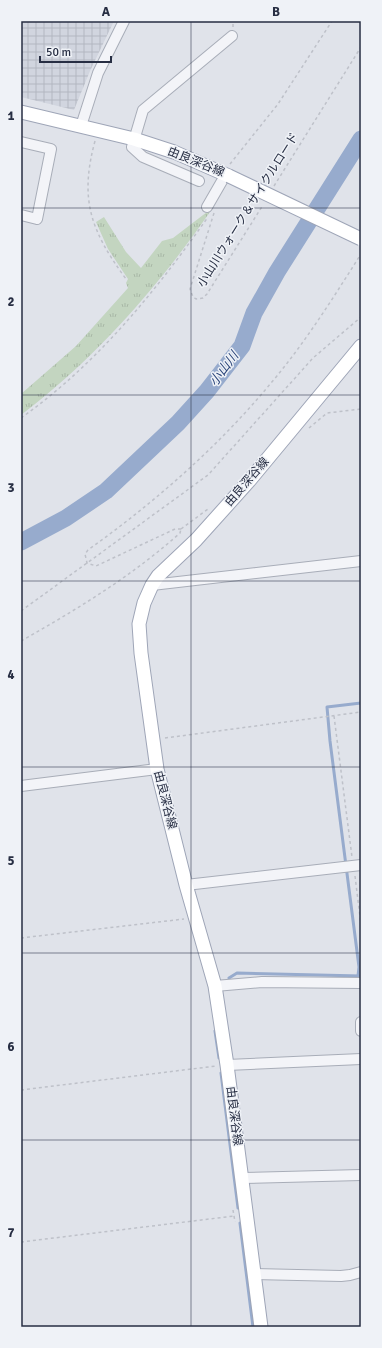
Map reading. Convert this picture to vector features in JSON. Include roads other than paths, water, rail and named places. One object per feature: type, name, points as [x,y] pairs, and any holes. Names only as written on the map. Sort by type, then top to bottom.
[{"type":"main road","name":"由良深谷線","points":[[21,112],[134,139],[174,152],[228,173],[361,239]]},
{"type":"main road","name":"由良深谷線","points":[[261,1327],[253,1274],[228,1065],[215,986],[186,885],[157,769],[139,637],[141,613],[152,585],[249,481],[361,346]]},
{"type":"street","points":[[81,126],[98,73],[124,21]]},
{"type":"street","points":[[198,181],[143,157],[132,147],[143,110],[232,36]]},
{"type":"street","points":[[21,142],[51,149],[37,219],[21,214]]},
{"type":"street","points":[[207,207],[228,173]]},
{"type":"street","points":[[152,585],[361,561]]},
{"type":"street","points":[[21,786],[157,769]]},
{"type":"street","points":[[186,885],[357,865]]},
{"type":"street","points":[[215,986],[262,982],[361,983]]},
{"type":"street","points":[[361,1022],[361,1031]]},
{"type":"street","points":[[228,1065],[361,1059]]},
{"type":"street","points":[[242,1178],[361,1175]]},
{"type":"street","points":[[253,1274],[345,1276],[361,1272]]},
{"type":"waterway","name":"小山川","points":[[21,542],[66,518],[106,491],[178,423],[207,391],[242,346],[254,313],[277,272],[361,139]]},
{"type":"waterway","points":[[358,976],[359,967],[327,707],[361,703]]},
{"type":"waterway","points":[[229,978],[237,973],[361,976]]},
{"type":"waterway","points":[[215,1031],[219,1058]]},
{"type":"waterway","points":[[221,1073],[238,1208]]},
{"type":"waterway","points":[[240,1223],[253,1327]]}]
